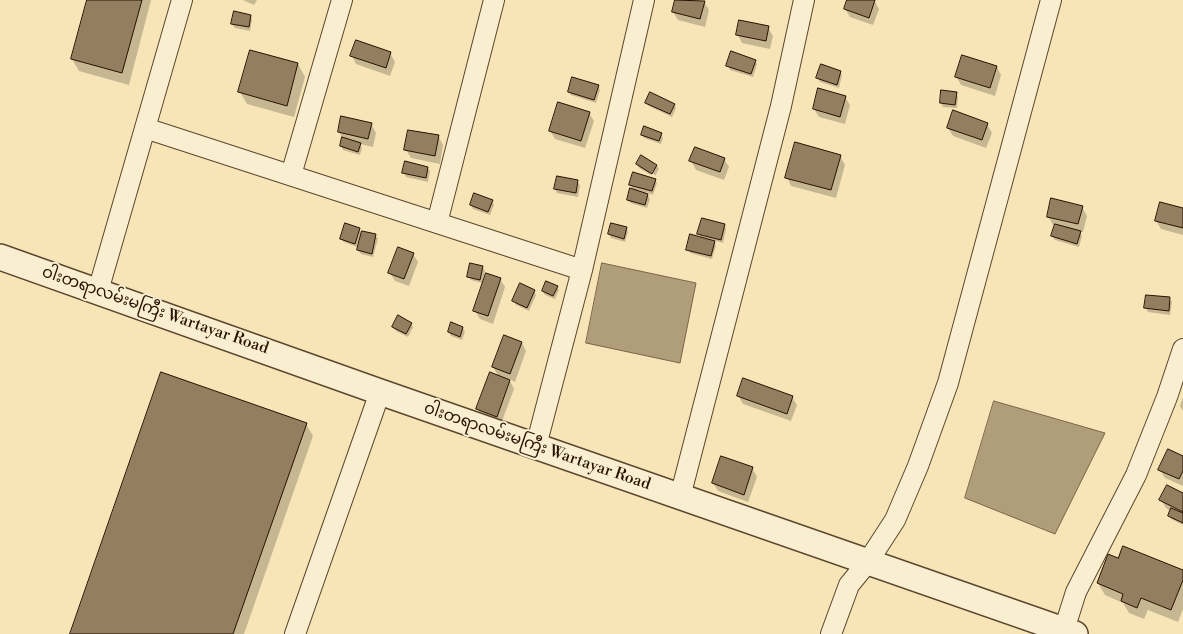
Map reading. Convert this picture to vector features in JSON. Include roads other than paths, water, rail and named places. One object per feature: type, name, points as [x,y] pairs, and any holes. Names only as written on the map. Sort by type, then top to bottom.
[{"type":"street","points":[[98,291],[182,0]]},
{"type":"street","points":[[291,175],[342,0]]},
{"type":"street","points":[[437,223],[494,0]]},
{"type":"street","points":[[536,446],[582,270],[644,0]]},
{"type":"street","points":[[680,497],[781,106],[804,0]]},
{"type":"street","points":[[831,634],[849,585],[867,563],[895,520],[918,466],[948,383],[1051,0]]},
{"type":"street","points":[[145,128],[582,270]]},
{"type":"street","name":"ဝါးတရာလမ်းမကြီး Wartayar Road","points":[[0,257],[867,563],[1070,632]]},
{"type":"street","points":[[1070,632],[1076,592],[1136,474],[1167,397],[1183,349]]},
{"type":"street","points":[[295,634],[380,392]]}]
